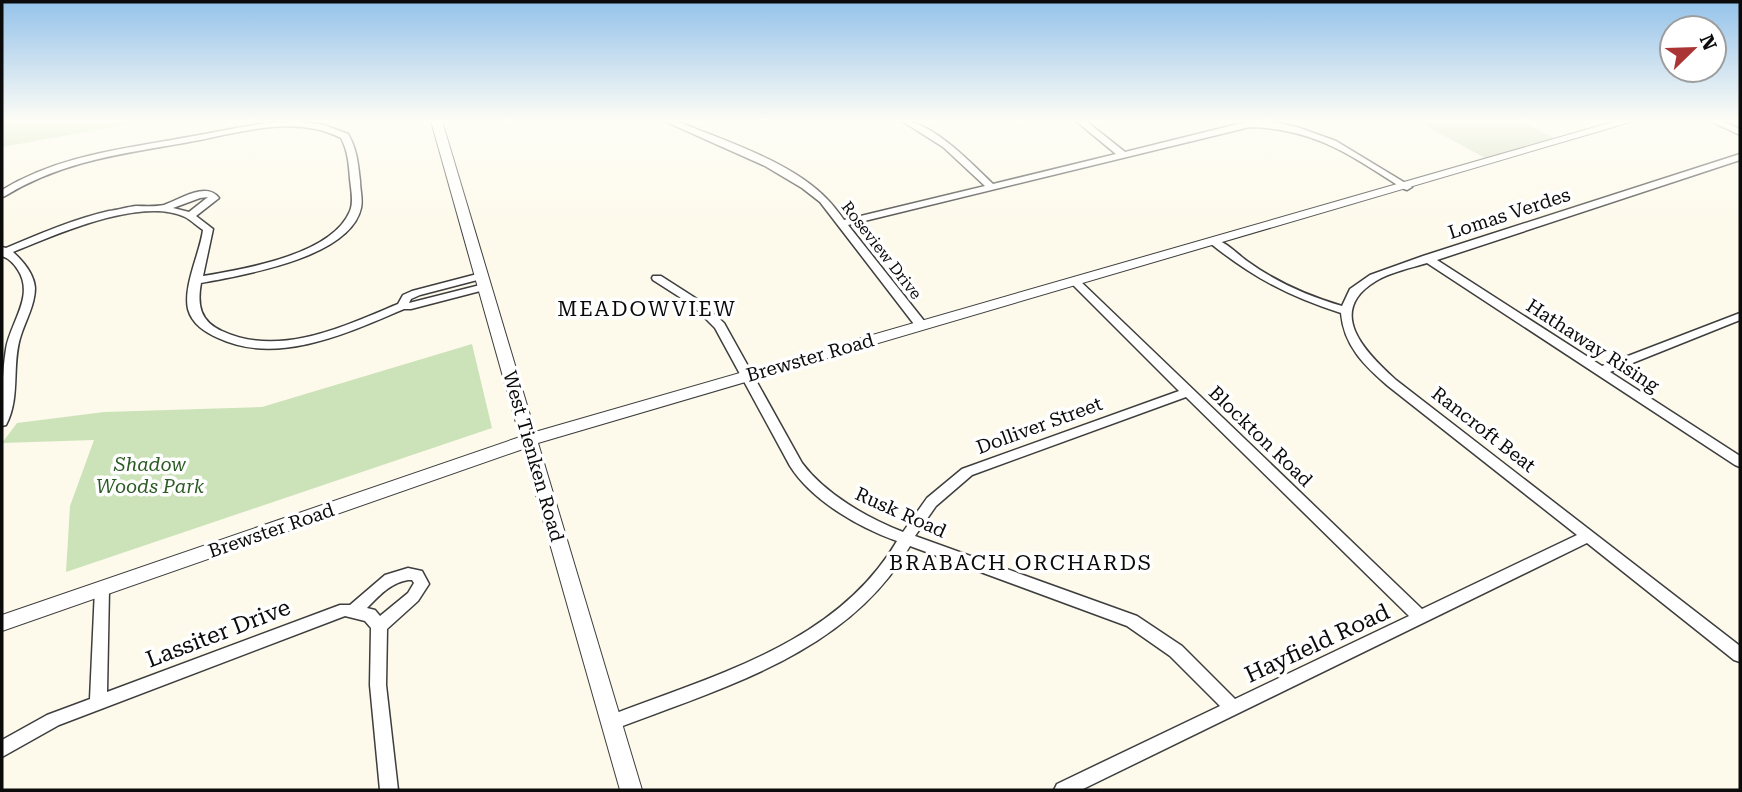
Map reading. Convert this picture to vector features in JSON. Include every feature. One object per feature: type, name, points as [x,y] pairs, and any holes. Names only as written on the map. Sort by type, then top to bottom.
[{"type":"street","points":[[2,194],[54,168],[91,158]]},
{"type":"street","points":[[198,280],[278,264],[321,245],[349,223],[357,208],[351,158]]},
{"type":"street","name":"West Tienken Road","points":[[447,158],[631,790]]},
{"type":"street","name":"Roseview Drive","points":[[760,158],[786,171],[823,200],[921,325]]},
{"type":"street","points":[[960,158],[992,188]]},
{"type":"street","points":[[842,224],[1111,158]]},
{"type":"street","points":[[1358,158],[1407,187]]},
{"type":"street","name":"Brewster Road","points":[[2,623],[528,440],[1505,158]]},
{"type":"street","name":"Lomas Verdes","points":[[1346,311],[1348,299],[1361,284],[1427,258],[1737,158]]},
{"type":"street","points":[[159,210],[198,195],[211,194],[214,198],[190,216]]},
{"type":"street","points":[[2,422],[11,390],[12,345],[29,297],[30,284],[27,274],[3,251],[96,217],[124,211],[159,210],[200,220],[208,229],[193,304],[202,325],[218,335],[245,343],[292,342],[316,338],[402,306],[411,306],[483,282]]},
{"type":"street","points":[[1214,241],[1271,284],[1308,300],[1346,311]]},
{"type":"street","name":"Hathaway Rising","points":[[1427,258],[1740,463]]},
{"type":"street","points":[[657,278],[682,292],[709,314],[748,375]]},
{"type":"street","name":"Blockton Road","points":[[1074,281],[1421,618]]},
{"type":"street","name":"Rancroft Beat","points":[[1346,311],[1346,330],[1353,344],[1367,360],[1740,655]]},
{"type":"street","points":[[1601,371],[1740,316]]},
{"type":"street","name":"Rusk Road","points":[[748,375],[780,438],[808,481],[849,511],[905,538],[1132,621],[1176,651],[1233,708]]},
{"type":"street","name":"Dolliver Street","points":[[612,722],[762,663],[803,643],[832,624],[875,583],[927,508],[946,488],[967,472],[1188,392]]},
{"type":"street","name":"Hayfield Road","points":[[1063,790],[1589,536]]},
{"type":"street","name":"Lassiter Drive","points":[[2,749],[54,720],[314,620],[345,610],[355,610],[393,575],[407,572],[417,575],[422,584],[413,597],[379,626]]},
{"type":"street","points":[[98,703],[102,589]]},
{"type":"street","points":[[355,610],[370,615],[379,626],[378,685],[389,790]]},
{"type":"green space","name":"Shadow Woods Park","points":[[472,344],[492,428],[66,572],[70,506],[94,440],[2,443],[17,423],[104,412],[262,407]]},
{"type":"district","name":"MEADOWVIEW","points":[[647,309]]},
{"type":"district","name":"BRABACH ORCHARDS","points":[[1021,563]]}]
